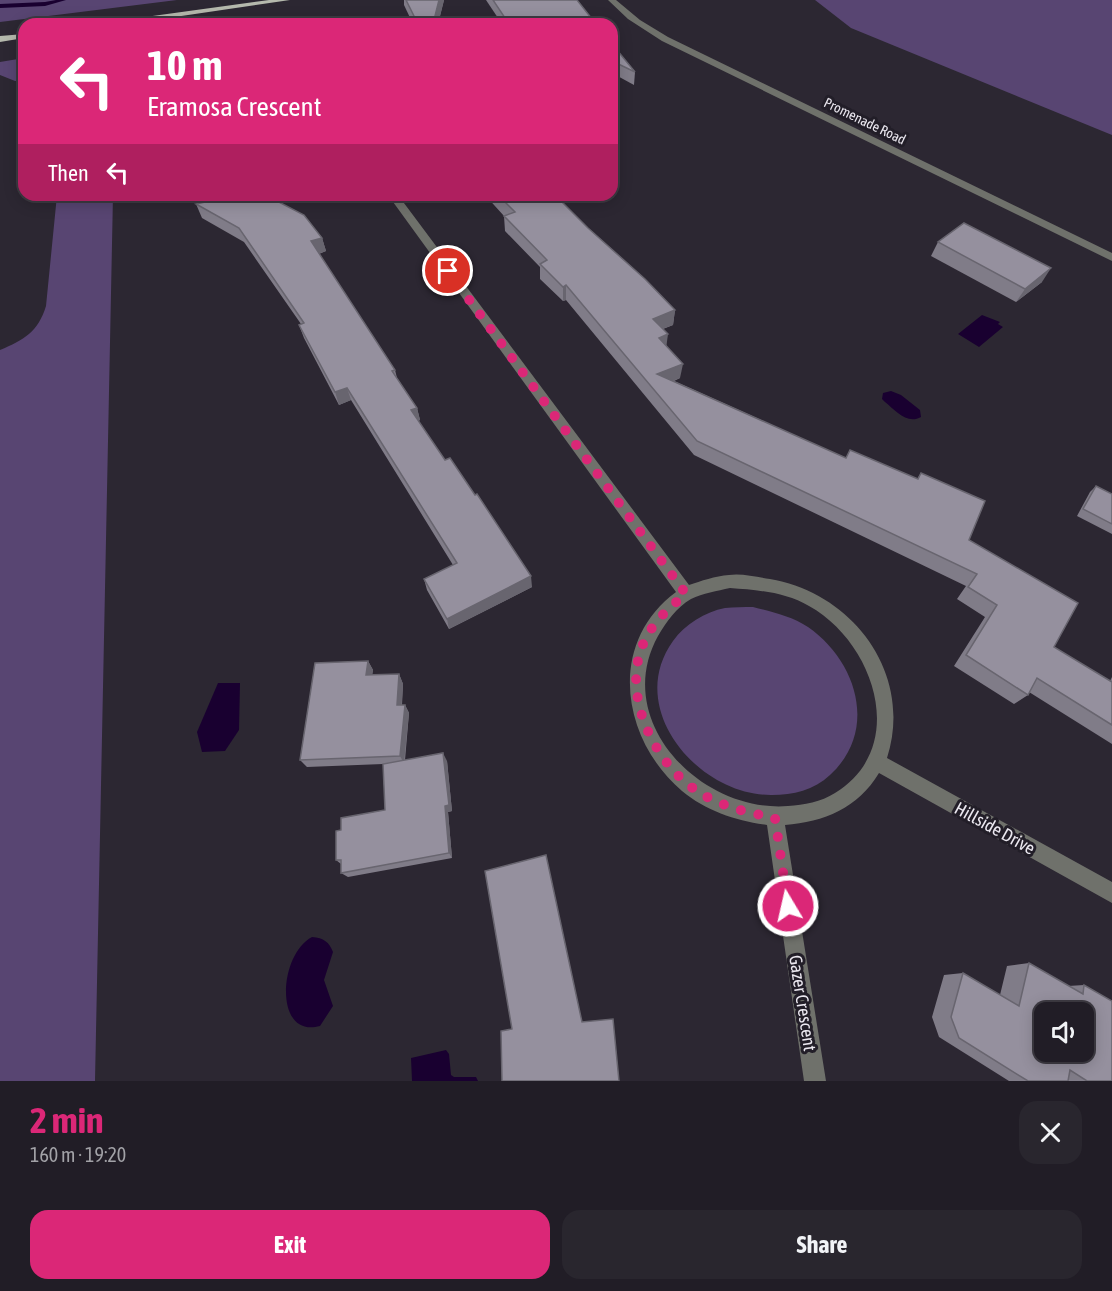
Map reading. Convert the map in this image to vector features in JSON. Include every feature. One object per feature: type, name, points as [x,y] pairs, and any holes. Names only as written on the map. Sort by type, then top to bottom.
[{"type":"main road","points":[[153,18],[286,0]]},
{"type":"main road","points":[[0,39],[18,37]]},
{"type":"street","name":"Promenade Road","points":[[612,0],[640,25],[665,39],[1112,257]]},
{"type":"street","points":[[397,201],[686,594]]},
{"type":"street","points":[[730,581],[774,585],[817,602],[854,633],[879,673],[888,718],[878,763],[854,794],[818,812],[775,818],[730,809],[690,786],[658,752],[640,713],[636,674],[645,638],[666,610],[686,594],[730,581]]},
{"type":"street","name":"Hillside Drive","points":[[878,763],[1112,893]]},
{"type":"street","name":"Gazer Crescent","points":[[775,818],[814,1081]]},
{"type":"shaded area","points":[[0,0],[177,0],[18,18],[0,22]]},
{"type":"shaded area","points":[[815,0],[1112,0],[1112,135],[851,28]]},
{"type":"shaded area","points":[[18,59],[18,81],[0,75],[0,62]]},
{"type":"shaded area","points":[[56,201],[113,201],[95,1081],[0,1081],[0,350],[29,334],[39,322],[46,306]]},
{"type":"shaded area","points":[[982,315],[1000,322],[998,324],[1003,327],[979,347],[958,334]]},
{"type":"shaded area","points":[[891,391],[901,395],[920,410],[921,417],[906,418],[893,409],[882,399],[883,393]]},
{"type":"shaded area","points":[[753,607],[795,620],[808,627],[825,642],[839,659],[850,678],[856,698],[857,718],[854,738],[845,757],[824,780],[795,793],[772,795],[745,791],[719,781],[696,765],[677,744],[664,720],[658,694],[660,667],[673,641],[683,629],[703,616],[718,610]]},
{"type":"shaded area","points":[[218,683],[240,683],[239,730],[225,751],[202,752],[197,732]]},
{"type":"shaded area","points":[[312,937],[326,941],[333,952],[324,980],[333,1006],[320,1026],[305,1027],[295,1020],[288,1008],[287,976],[292,960]]},
{"type":"shaded area","points":[[446,1050],[449,1054],[451,1075],[476,1077],[478,1081],[412,1081],[411,1058]]},
{"type":"building","points":[[406,0],[439,0],[434,18],[415,18]]},
{"type":"building","points":[[493,0],[577,0],[591,18],[505,18]]},
{"type":"building","points":[[618,51],[635,72],[618,64]]},
{"type":"building","points":[[210,201],[277,201],[304,215],[322,238],[311,241],[395,370],[392,371],[417,408],[411,410],[445,460],[450,458],[475,495],[477,494],[531,576],[447,619],[424,579],[457,563],[347,388],[335,392],[299,325],[304,323],[239,228],[196,204]]},
{"type":"building","points":[[504,201],[561,201],[675,310],[653,319],[668,334],[659,338],[683,364],[657,374],[846,458],[850,450],[918,479],[921,473],[985,501],[969,540],[1078,603],[1054,647],[1112,682],[1112,725],[1037,678],[1028,695],[966,655],[997,605],[968,587],[977,574],[697,441],[566,285],[563,287],[540,264],[547,260],[504,216],[515,212]]},
{"type":"building","points":[[964,223],[1051,268],[1025,289],[938,242]]},
{"type":"building","points":[[1096,486],[1112,494],[1112,524],[1083,509]]},
{"type":"building","points":[[368,661],[366,675],[399,674],[397,705],[405,705],[400,756],[300,760],[315,663]]},
{"type":"building","points":[[443,753],[449,805],[445,806],[449,853],[341,873],[341,860],[336,860],[336,831],[341,830],[341,818],[385,810],[383,764]]},
{"type":"building","points":[[546,855],[582,1022],[613,1019],[619,1081],[502,1081],[501,1031],[512,1029],[485,871]]},
{"type":"building","points":[[1029,963],[1083,994],[1084,985],[1112,1001],[1112,1081],[1087,1081],[1070,1070],[1068,1081],[1028,1081],[959,1038],[951,1017],[963,973],[1019,1006]]},
{"type":"waterway","points":[[0,6],[45,4],[63,0]]},
{"type":"route","points":[[448,271],[686,594],[666,610],[645,638],[636,674],[640,713],[658,752],[690,786],[730,809],[775,818],[788,906]]}]
